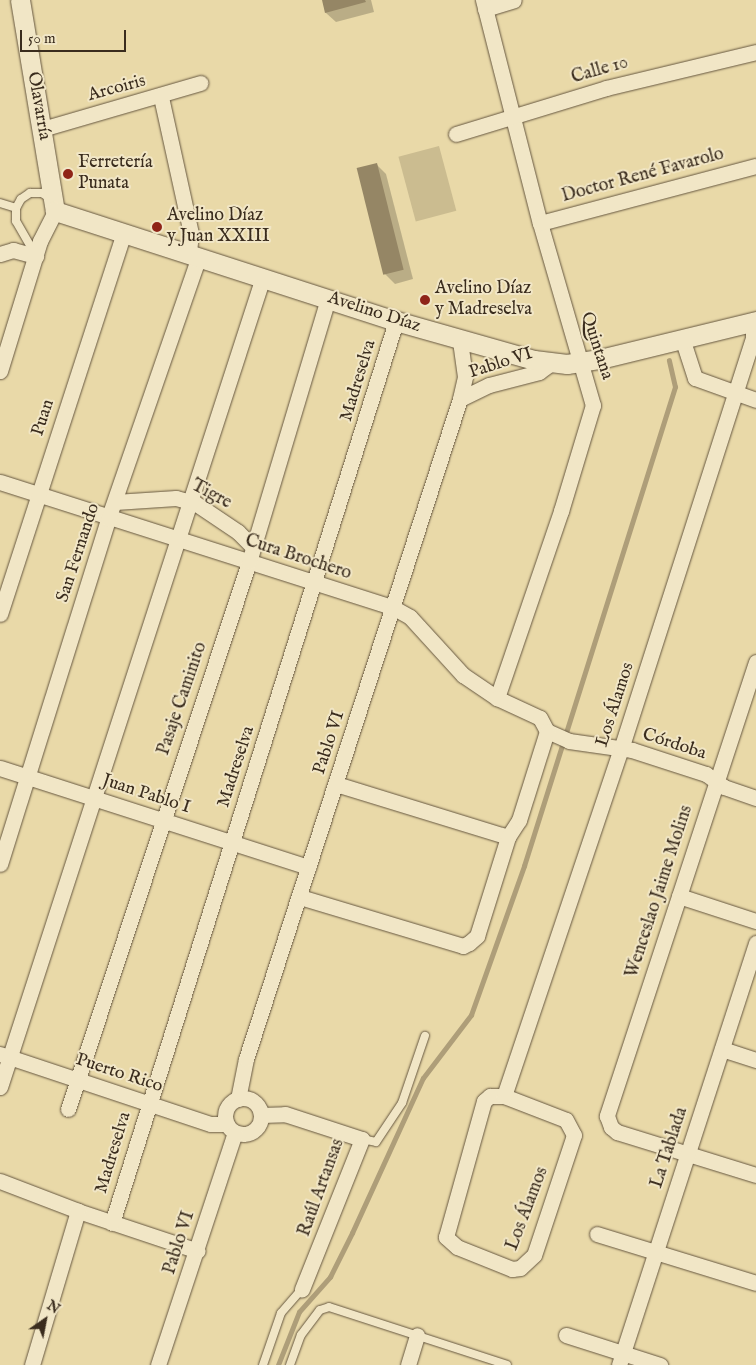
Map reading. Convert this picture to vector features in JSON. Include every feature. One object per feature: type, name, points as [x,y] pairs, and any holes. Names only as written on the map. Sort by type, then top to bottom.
[{"type":"street","name":"Olavarría","points":[[20,0],[53,205]]},
{"type":"street","points":[[484,4],[514,0]]},
{"type":"street","name":"Quintana","points":[[484,4],[540,223],[593,405],[497,698]]},
{"type":"street","name":"Calle 10","points":[[456,134],[606,88],[756,52]]},
{"type":"street","name":"Arcoiris","points":[[42,129],[161,97],[200,83]]},
{"type":"street","name":"San Fernando","points":[[0,864],[108,519],[194,255],[191,233],[161,97]]},
{"type":"street","name":"Doctor René Favarolo","points":[[540,223],[756,166]]},
{"type":"street","points":[[0,371],[53,205]]},
{"type":"street","name":"Avelino Díaz","points":[[53,205],[124,233],[396,321],[460,341],[553,362],[581,362],[755,321]]},
{"type":"street","name":"Puan","points":[[0,614],[124,233]]},
{"type":"street","points":[[0,254],[13,250],[36,256]]},
{"type":"street","points":[[0,1087],[5,1055],[95,798],[264,277]]},
{"type":"street","name":"Pasaje Caminito","points":[[68,1108],[248,562],[328,299]]},
{"type":"street","name":"Madreselva","points":[[112,1223],[316,584],[396,321]]},
{"type":"street","name":"Los Álamos","points":[[504,1096],[621,749],[753,337],[755,321]]},
{"type":"street","points":[[682,338],[695,378],[756,400]]},
{"type":"street","name":"Pablo VI","points":[[238,1099],[246,1058],[394,608],[460,399],[465,377],[460,341]]},
{"type":"street","name":"Pablo VI","points":[[460,399],[489,385],[539,372],[553,362]]},
{"type":"street","name":"Cura Brochero","points":[[0,482],[108,519],[394,608],[410,617],[463,675],[497,698],[540,718],[558,736]]},
{"type":"street","name":"Tigre","points":[[115,502],[168,497],[191,502],[230,526],[252,546]]},
{"type":"street","name":"Wenceslao Jaime Molins","points":[[688,1154],[617,1132],[609,1124],[608,1111],[756,662]]},
{"type":"street","points":[[300,897],[463,946],[477,936],[508,837],[558,736]]},
{"type":"street","name":"Córdoba","points":[[558,736],[621,749],[706,774],[724,787],[756,798]]},
{"type":"street","name":"Juan Pablo I","points":[[0,768],[308,867]]},
{"type":"street","points":[[336,784],[508,837]]},
{"type":"street","points":[[678,896],[756,921]]},
{"type":"street","name":"La Tablada","points":[[621,1359],[756,943]]},
{"type":"street","points":[[722,1049],[756,1060]]},
{"type":"street","name":"Puerto Rico","points":[[5,1055],[211,1124],[231,1128]]},
{"type":"street","name":"Los Álamos","points":[[490,1096],[504,1096],[566,1120],[573,1130],[574,1140],[534,1255],[525,1266],[512,1269],[456,1247],[446,1237],[484,1101],[490,1096]]},
{"type":"street","points":[[238,1099],[253,1102],[261,1116],[253,1131],[231,1128],[228,1106],[238,1099]]},
{"type":"street","name":"Raúl Artansas","points":[[261,1116],[285,1114],[362,1140],[302,1288]]},
{"type":"street","name":"Pablo VI","points":[[158,1365],[198,1251],[231,1128]]},
{"type":"street","points":[[688,1154],[756,1175]]},
{"type":"street","points":[[0,1181],[78,1211],[198,1251]]},
{"type":"street","name":"Madreselva","points":[[32,1365],[78,1211]]},
{"type":"street","points":[[597,1234],[756,1283]]},
{"type":"street","points":[[566,1334],[621,1359],[660,1365]]},
{"type":"street","points":[[408,1365],[417,1335]]},
{"type":"lane","points":[[36,256],[16,221],[16,208],[21,199],[30,193],[42,193],[53,205]]},
{"type":"lane","points":[[0,203],[16,208]]},
{"type":"lane","points":[[21,230],[38,236],[45,231]]},
{"type":"lane","points":[[362,1140],[376,1142],[402,1103],[425,1036]]},
{"type":"lane","points":[[263,1365],[281,1313],[302,1288]]},
{"type":"lane","points":[[290,1365],[301,1335],[324,1308],[417,1335],[507,1365]]},
{"type":"shaded area","points":[[439,146],[456,211],[416,222],[398,157]]},
{"type":"building","points":[[322,0],[365,0],[366,2],[325,13]]},
{"type":"building","points":[[377,163],[404,270],[383,275],[357,168]]},
{"type":"waterway","points":[[278,1365],[299,1312],[330,1277],[423,1078],[471,1015],[524,866],[675,387],[669,361]]},
{"type":"place","name":"Ferretería Punata","points":[[68,174]]},
{"type":"place","name":"Avelino Díaz y Juan XXIII","points":[[157,227]]},
{"type":"place","name":"Avelino Díaz y Madreselva","points":[[425,300]]}]
